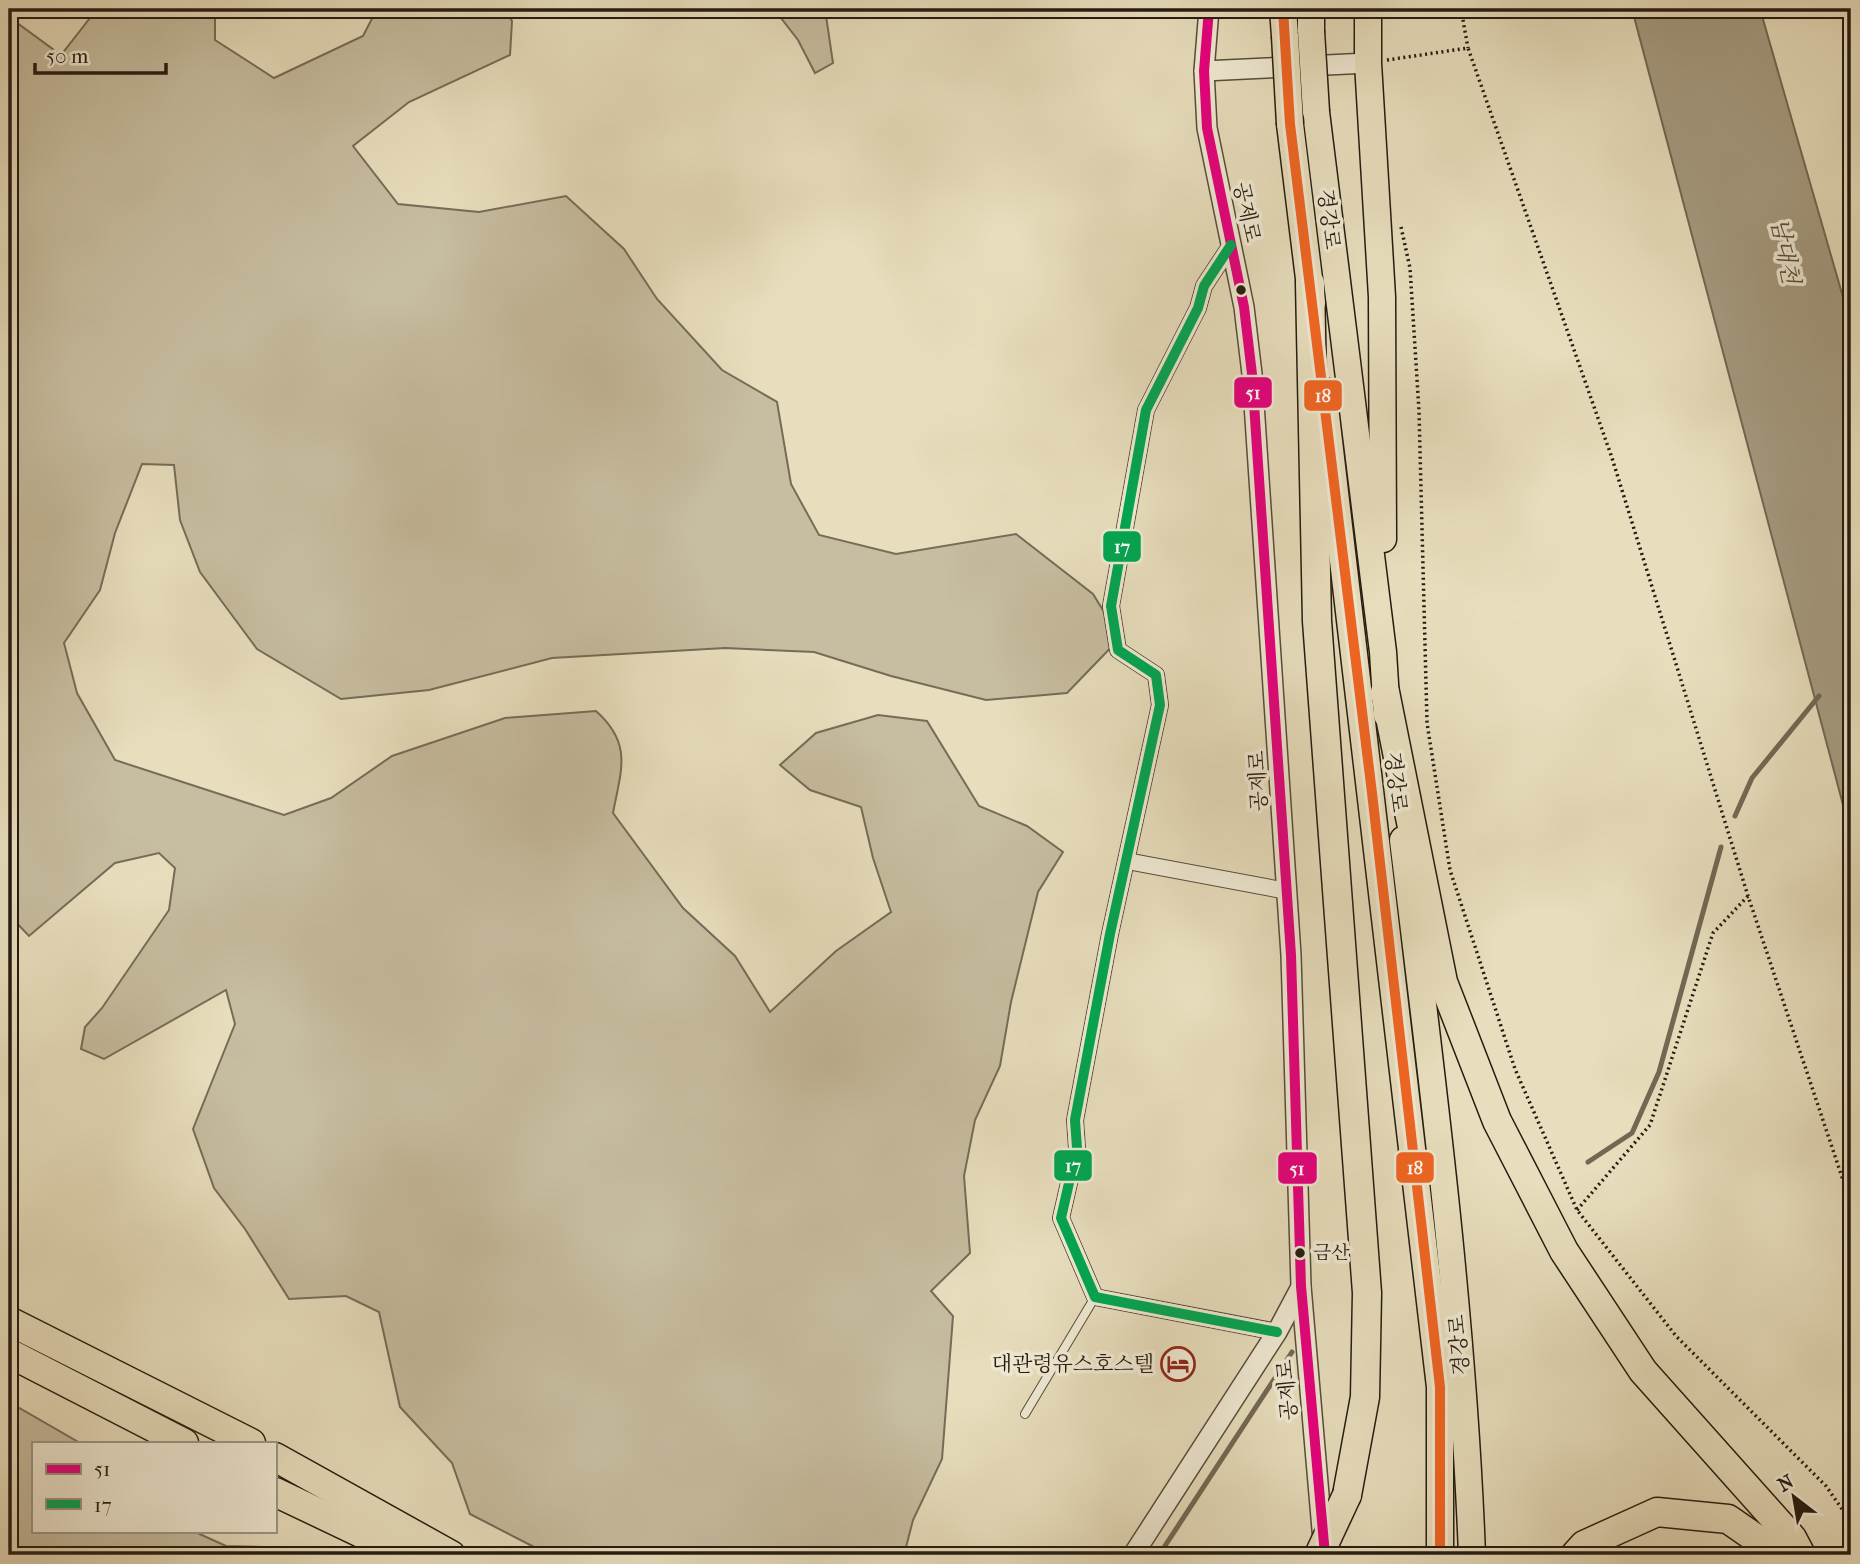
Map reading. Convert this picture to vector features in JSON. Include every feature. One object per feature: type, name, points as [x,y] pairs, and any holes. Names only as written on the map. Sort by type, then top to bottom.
[{"type":"highway","name":"경강로","points":[[1283,9],[1290,124],[1440,1387],[1440,1555]]},
{"type":"highway","points":[[1368,9],[1368,63],[1382,310],[1382,652]]},
{"type":"highway","name":"경강로","points":[[1311,20],[1316,113],[1448,1203],[1469,1463],[1472,1555]]},
{"type":"highway","points":[[1310,283],[1317,621],[1367,1293],[1365,1397],[1347,1495],[1318,1555]]},
{"type":"highway","points":[[1385,692],[1443,982],[1497,1121],[1564,1251],[1643,1371],[1791,1538],[1801,1555]]},
{"type":"highway","points":[[9,1321],[249,1442]]},
{"type":"highway","points":[[9,1353],[182,1442]]},
{"type":"highway","points":[[276,1458],[451,1555]]},
{"type":"highway","points":[[276,1492],[407,1555]]},
{"type":"highway","points":[[1575,1555],[1584,1545],[1657,1512],[1728,1519],[1780,1555]]},
{"type":"street","name":"공제로","points":[[1209,9],[1204,71],[1207,128],[1244,307],[1252,374],[1287,891],[1301,1286],[1325,1555]]},
{"type":"street","points":[[1204,71],[1368,63]]},
{"type":"street","points":[[1231,245],[1204,286],[1198,308],[1146,410],[1111,606],[1118,650],[1156,675],[1160,705],[1075,1120],[1077,1148],[1061,1218],[1095,1297],[1277,1332]]},
{"type":"street","points":[[1127,861],[1287,891]]},
{"type":"street","points":[[1133,1555],[1277,1332],[1301,1286]]},
{"type":"lane","points":[[1025,1414],[1095,1297]]},
{"type":"path","points":[[1461,9],[1468,48],[1612,458],[1748,896],[1851,1204]]},
{"type":"path","points":[[1368,63],[1468,48]]},
{"type":"path","points":[[1398,214],[1410,268],[1419,411],[1427,723],[1450,870],[1515,1069],[1577,1210],[1676,1336],[1826,1486],[1851,1522]]},
{"type":"path","points":[[1577,1210],[1650,1125],[1713,933],[1748,896]]},
{"type":"shaded area","points":[[97,9],[215,9],[215,40],[274,78],[363,36],[377,9],[505,9],[512,21],[510,55],[409,102],[353,146],[398,204],[479,212],[566,196],[624,249],[657,299],[722,370],[777,402],[791,484],[819,535],[896,554],[1016,534],[1093,594],[1120,638],[1067,693],[986,700],[891,676],[814,652],[725,648],[552,658],[429,690],[341,699],[257,649],[200,572],[180,520],[174,465],[142,464],[115,533],[100,590],[64,643],[77,693],[115,760],[284,815],[331,798],[392,756],[505,718],[596,711],[608,723],[620,746],[621,771],[613,813],[683,908],[735,956],[770,1012],[836,951],[891,912],[873,858],[861,807],[810,790],[780,765],[816,733],[878,715],[927,721],[979,806],[1027,826],[1063,852],[1038,892],[1011,1002],[1000,1066],[975,1120],[964,1176],[970,1253],[931,1291],[953,1316],[942,1459],[913,1520],[904,1555],[558,1555],[536,1548],[470,1514],[452,1463],[400,1407],[379,1312],[346,1296],[289,1299],[245,1229],[214,1188],[193,1129],[235,1024],[226,990],[104,1059],[81,1049],[85,1027],[102,1008],[169,910],[175,868],[159,853],[115,863],[29,936],[9,915],[9,17],[61,55]]},
{"type":"shaded area","points":[[774,9],[825,9],[833,63],[815,73],[798,40]]},
{"type":"shaded area","points":[[9,1402],[78,1442],[32,1442],[32,1532],[195,1532],[226,1546],[298,1548],[313,1555],[9,1555]]},
{"type":"water","name":"남대천","points":[[1632,9],[1760,9],[1851,325],[1851,835]]},
{"type":"waterway","points":[[1735,816],[1752,778],[1819,696]]},
{"type":"waterway","points":[[1588,1162],[1632,1133],[1659,1072],[1721,847]]},
{"type":"waterway","points":[[1159,1555],[1292,1352]]},
{"type":"transit line","name":"51","points":[[1209,9],[1204,71],[1207,128],[1244,307],[1252,374],[1291,955],[1301,1286],[1325,1555]]},
{"type":"transit line","name":"18","points":[[1283,9],[1290,124],[1372,793],[1440,1387],[1440,1555]]},
{"type":"transit line","name":"17","points":[[1231,245],[1204,286],[1198,308],[1146,410],[1111,606],[1118,650],[1156,675],[1160,705],[1110,934],[1075,1120],[1077,1148],[1061,1218],[1095,1297],[1277,1332]]},
{"type":"place","name":"금산","points":[[1300,1253]]},
{"type":"place","name":"대관령유스호스텔","points":[[1178,1364]]}]
